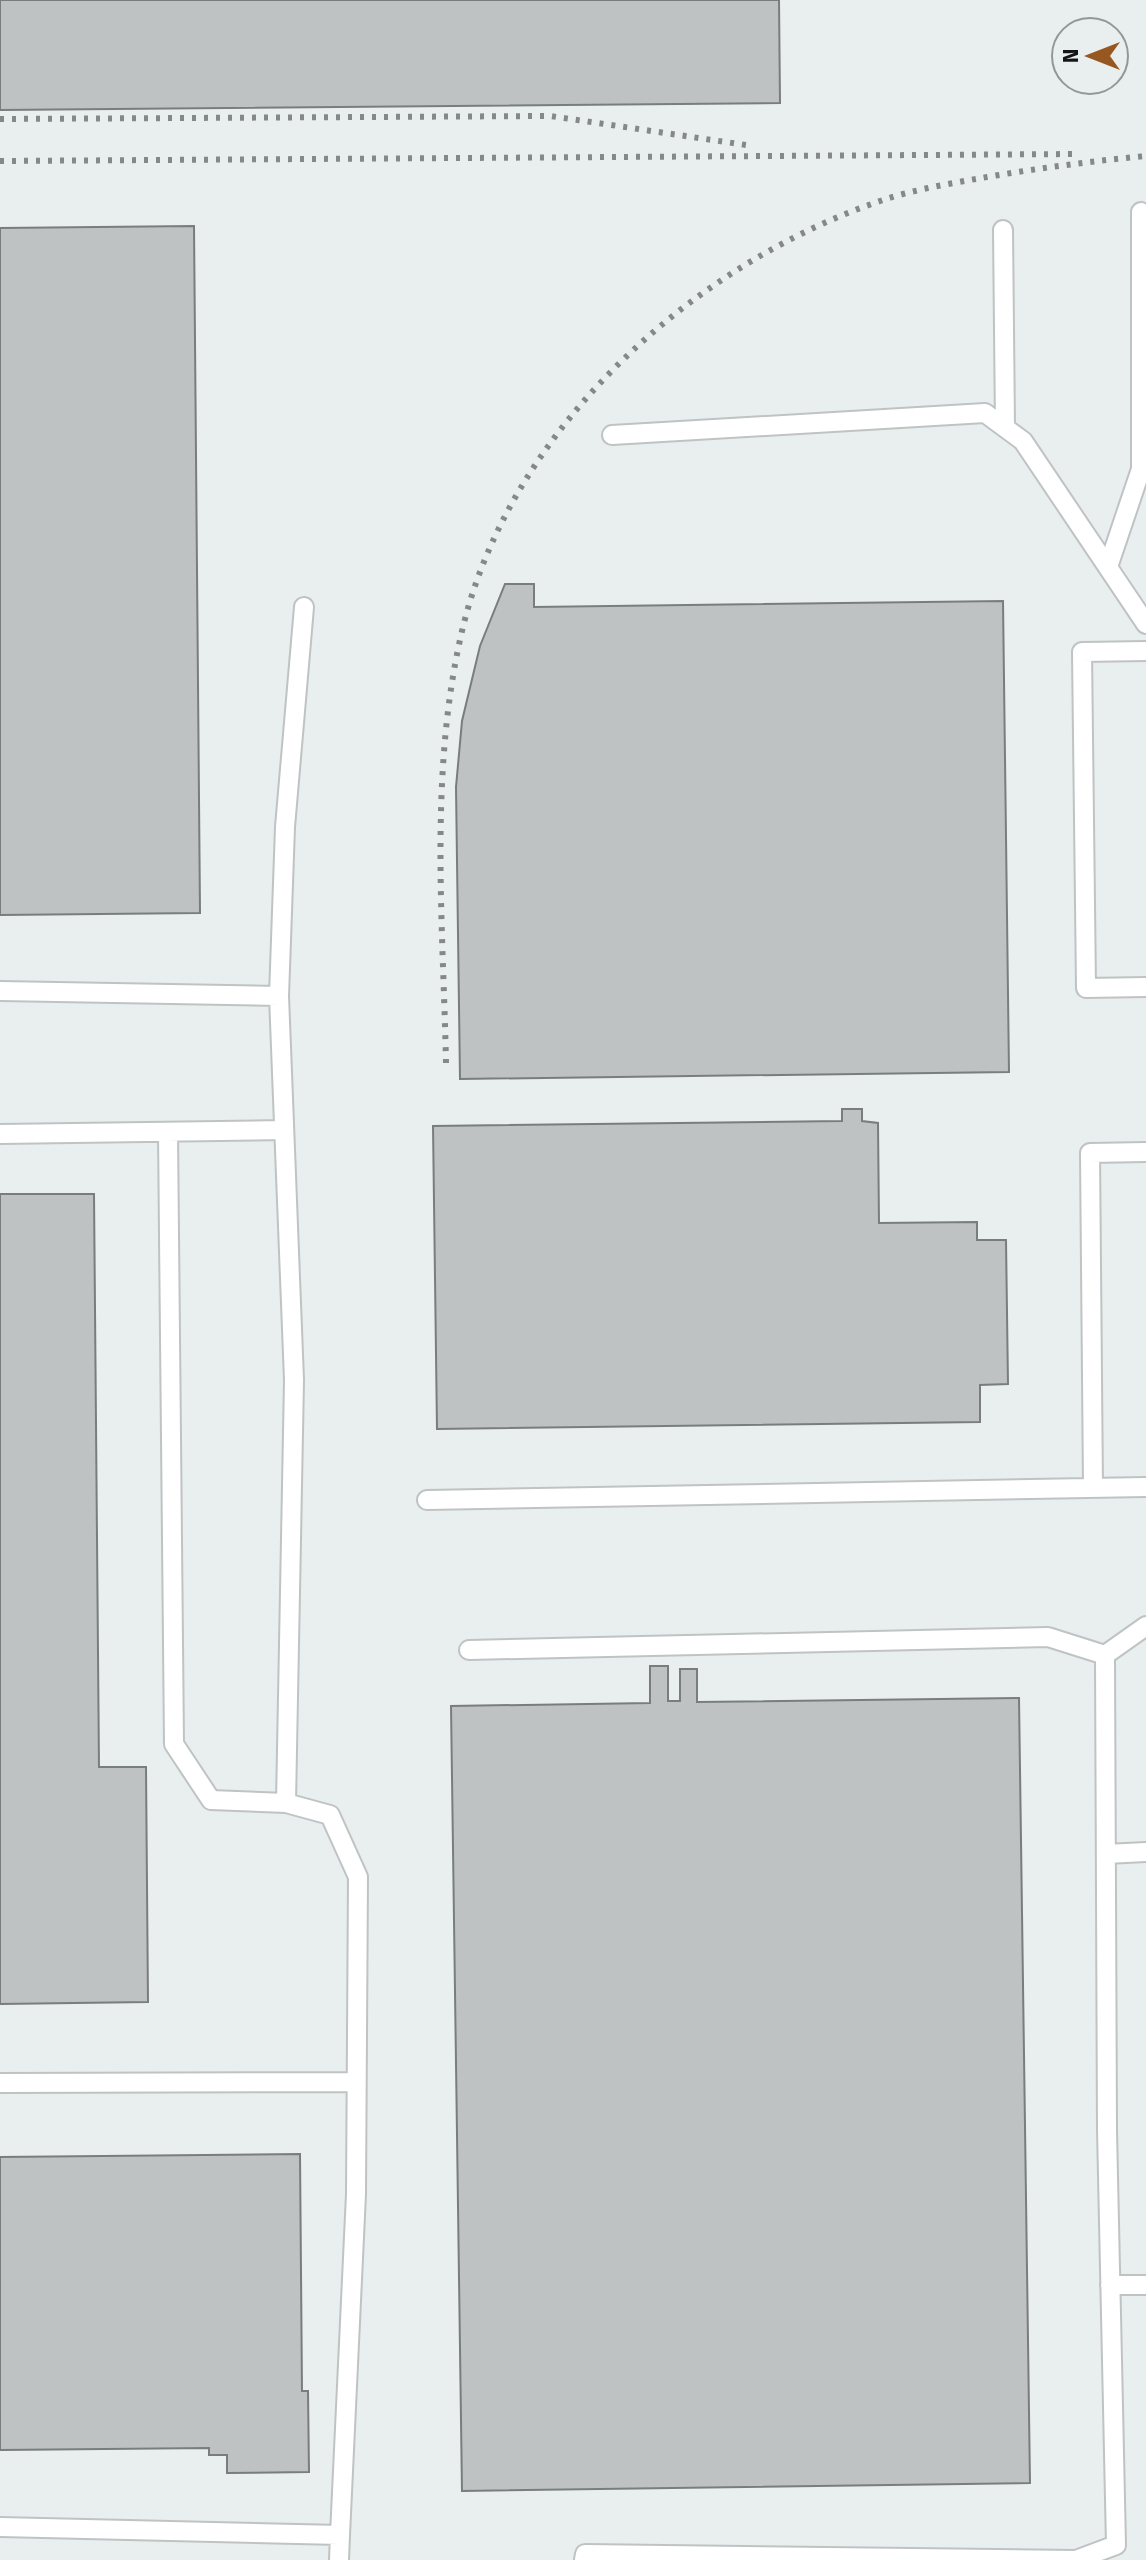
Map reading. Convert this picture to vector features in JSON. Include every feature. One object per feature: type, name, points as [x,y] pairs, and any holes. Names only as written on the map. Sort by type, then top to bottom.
[{"type":"lane","points":[[1108,567],[1141,469],[1141,212]]},
{"type":"lane","points":[[1003,230],[1005,427]]},
{"type":"lane","points":[[612,435],[985,413],[1023,441],[1146,624]]},
{"type":"lane","points":[[286,1803],[294,1380],[279,996],[285,827],[304,607]]},
{"type":"lane","points":[[1146,651],[1082,652],[1086,988],[1146,987]]},
{"type":"lane","points":[[0,991],[279,996]]},
{"type":"lane","points":[[0,1134],[284,1130]]},
{"type":"lane","points":[[168,1132],[174,1744],[211,1800],[286,1803],[330,1815],[358,1877],[356,2194],[339,2560]]},
{"type":"lane","points":[[1093,1488],[1090,1153],[1146,1152]]},
{"type":"lane","points":[[427,1500],[1146,1487]]},
{"type":"lane","points":[[1105,1655],[1146,1626]]},
{"type":"lane","points":[[469,1650],[1048,1637],[1105,1655]]},
{"type":"lane","points":[[584,2560],[585,2554],[1076,2560],[1116,2545],[1107,2130],[1105,1655]]},
{"type":"lane","points":[[1106,1854],[1146,1852]]},
{"type":"lane","points":[[0,2083],[355,2082]]},
{"type":"lane","points":[[1110,2285],[1146,2285]]},
{"type":"lane","points":[[0,2527],[340,2535]]},
{"type":"building","points":[[0,0],[779,0],[780,103],[0,110]]},
{"type":"building","points":[[194,226],[200,913],[0,915],[0,228]]},
{"type":"building","points":[[505,584],[534,584],[534,607],[1003,601],[1009,1072],[460,1079],[456,787],[462,721],[480,646]]},
{"type":"building","points":[[842,1109],[862,1109],[862,1121],[878,1123],[879,1223],[977,1222],[977,1240],[1006,1240],[1008,1384],[980,1385],[980,1422],[437,1429],[433,1126],[842,1121]]},
{"type":"building","points":[[0,1194],[94,1194],[99,1767],[146,1767],[148,2002],[0,2004]]},
{"type":"building","points":[[650,1666],[668,1666],[668,1701],[680,1701],[680,1669],[697,1669],[697,1702],[1019,1698],[1030,2483],[462,2491],[451,1706],[650,1703]]},
{"type":"building","points":[[300,2154],[302,2391],[308,2391],[309,2472],[227,2473],[227,2455],[209,2455],[209,2448],[0,2450],[0,2157]]},
{"type":"railway","points":[[0,119],[550,116],[753,146]]},
{"type":"railway","points":[[0,161],[1076,154]]},
{"type":"railway","points":[[446,1063],[440,846],[445,738],[452,684],[462,631],[486,557],[521,488],[566,423],[618,364],[678,311],[743,266],[812,229],[883,200],[921,189],[1086,162],[1146,156]]}]
